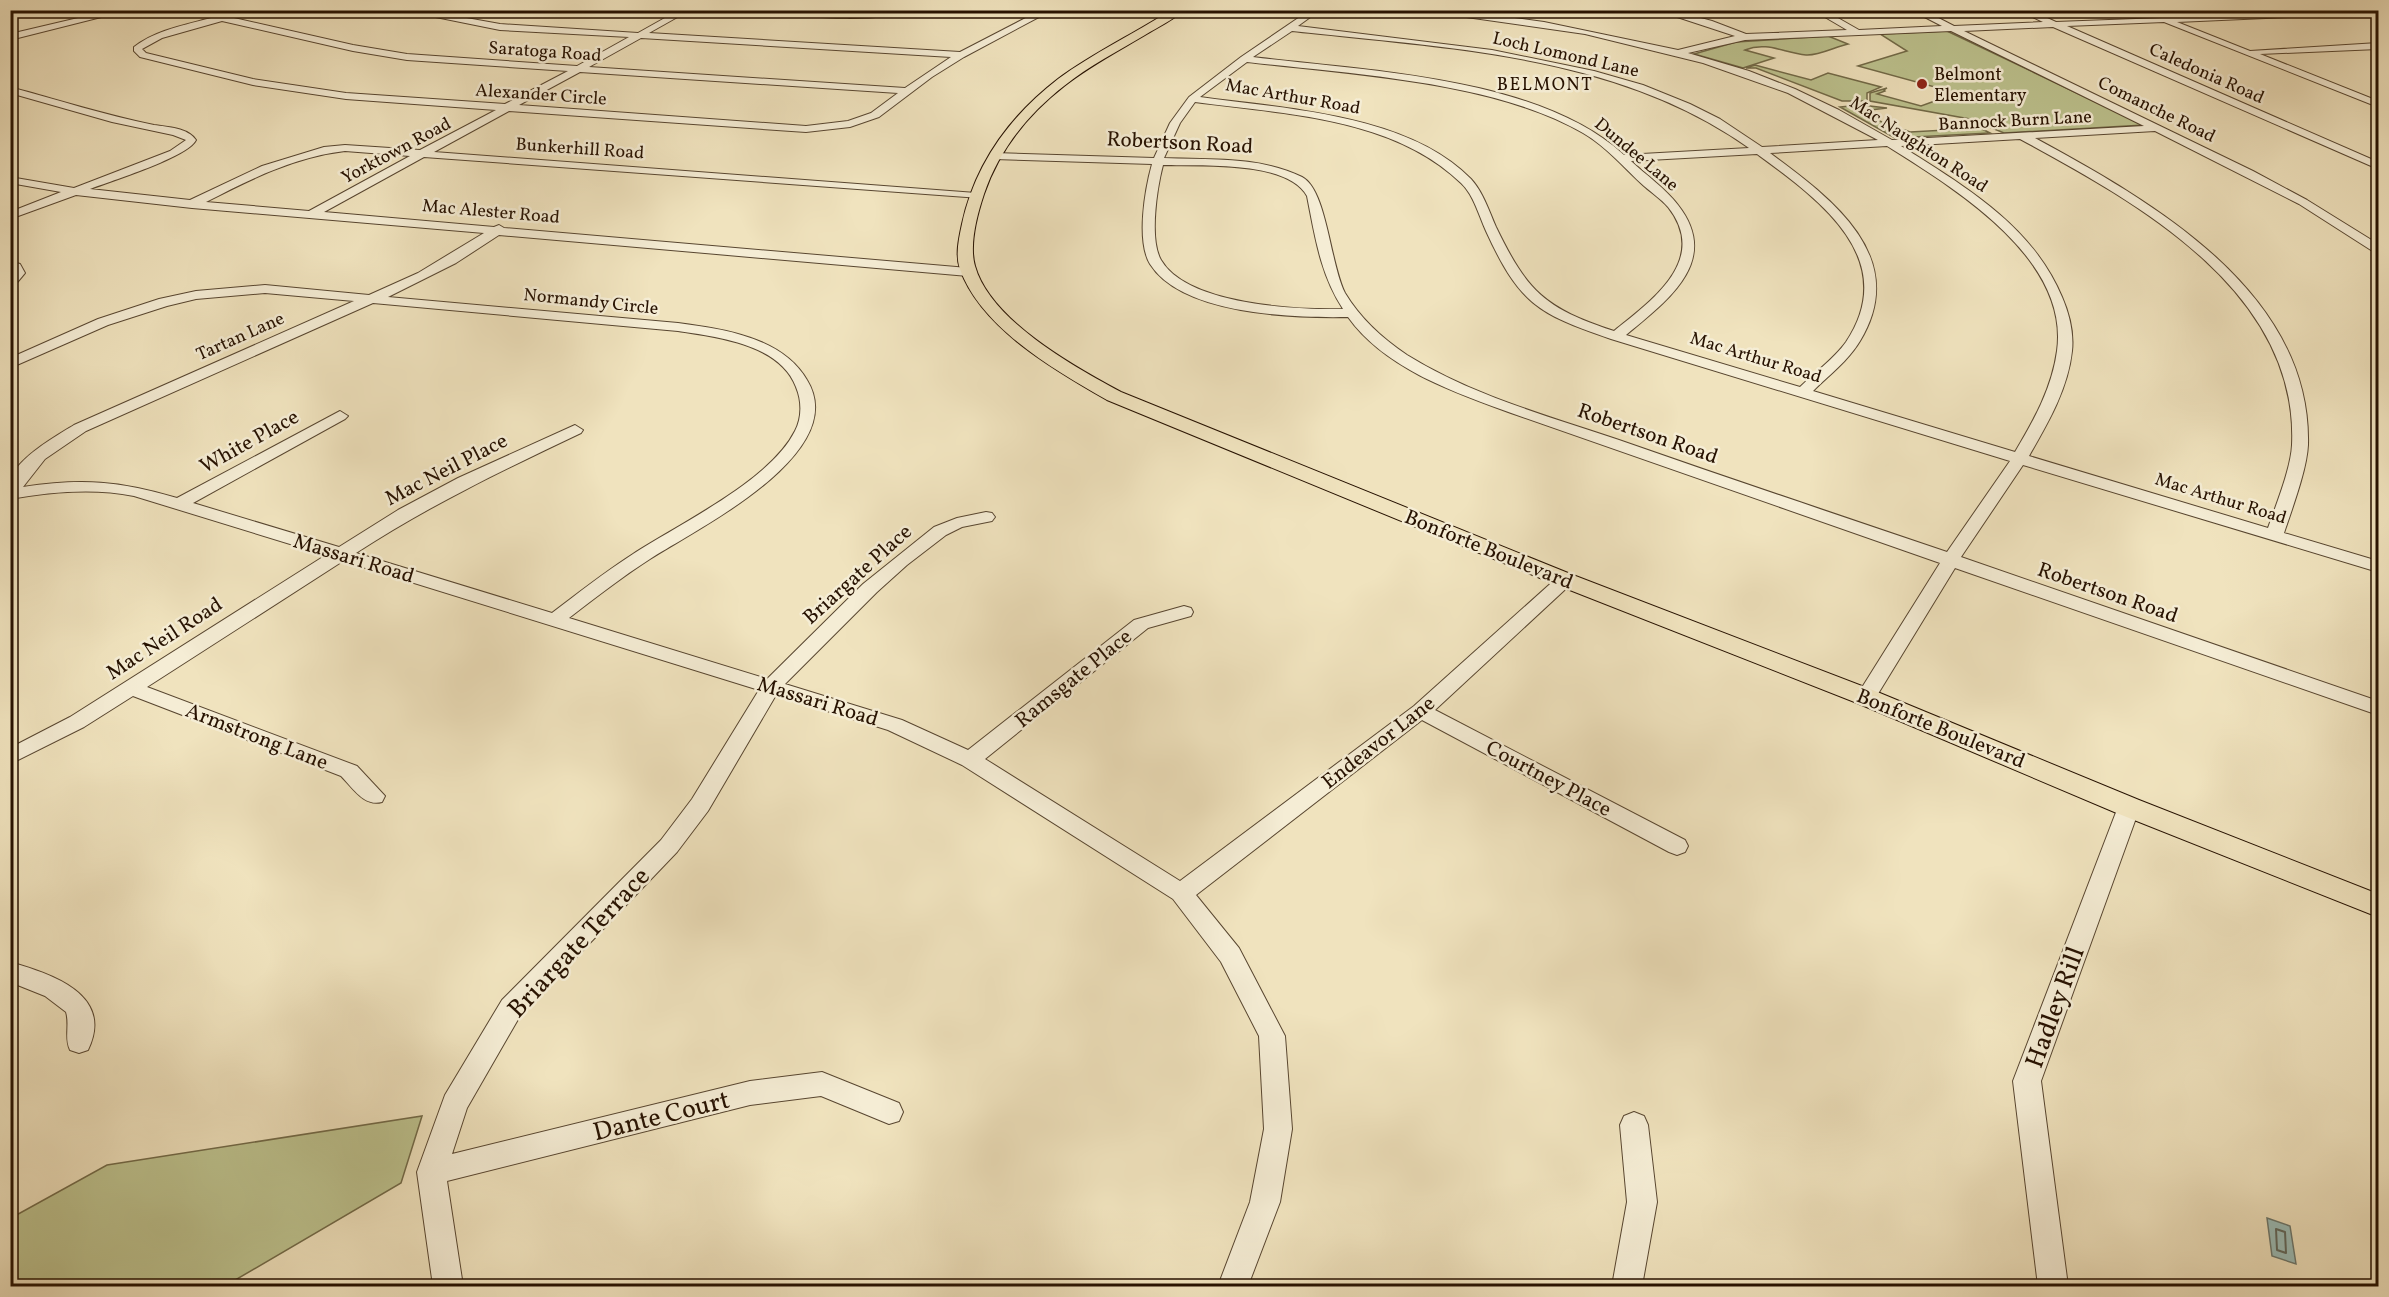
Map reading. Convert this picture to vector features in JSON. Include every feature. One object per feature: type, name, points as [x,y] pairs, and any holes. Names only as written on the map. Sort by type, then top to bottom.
[{"type":"main road","points":[[968,272],[966,244],[976,196],[994,156],[1033,106],[1089,63],[1179,10]]},
{"type":"main road","name":"Bonforte Boulevard","points":[[968,272],[994,310],[1018,333],[1056,364],[1114,396],[1565,580],[1866,697],[2129,807],[2379,906]]},
{"type":"street","points":[[10,37],[125,10]]},
{"type":"street","name":"Saratoga Road","points":[[185,10],[353,48],[407,57],[907,91]]},
{"type":"street","name":"Alexander Circle","points":[[260,10],[160,36],[143,43],[137,49],[143,56],[287,89],[346,96],[815,129],[864,120],[883,110],[907,91],[961,56],[1048,10]]},
{"type":"street","points":[[405,10],[500,27],[961,56]]},
{"type":"street","name":"Yorktown Road","points":[[312,214],[580,70],[686,10]]},
{"type":"street","points":[[784,10],[870,15],[887,15],[911,10]]},
{"type":"street","points":[[1316,10],[1244,59],[1192,99],[1176,121],[1157,159],[1151,200],[1151,253],[1157,265],[1166,274],[1186,287],[1210,297],[1245,306],[1305,314],[1352,313]]},
{"type":"street","name":"Mac Naughton Road","points":[[1420,10],[1472,13],[1608,37],[1747,74],[1786,89],[1826,106],[1972,196],[2016,235],[2042,268],[2059,304],[2066,348],[2056,389],[2019,458],[1951,560],[1866,697]]},
{"type":"street","points":[[1660,10],[1709,22],[1745,37]]},
{"type":"street","points":[[1817,10],[1857,32]]},
{"type":"street","name":"Comanche Road","points":[[1915,10],[2277,187],[2379,249]]},
{"type":"street","name":"Caledonia Road","points":[[2022,10],[2379,166]]},
{"type":"street","points":[[2139,10],[2379,104]]},
{"type":"street","points":[[2256,10],[2267,14]]},
{"type":"street","points":[[1678,54],[1720,41],[1745,37],[2159,18],[2379,11]]},
{"type":"street","name":"Loch Lomond Lane","points":[[1291,28],[1492,53],[1601,76],[1687,106],[1759,150],[1826,201],[1841,217],[1863,247],[1871,282],[1866,315],[1853,342],[1803,392]]},
{"type":"street","points":[[2245,52],[2379,46]]},
{"type":"street","name":"Dundee Lane","points":[[1244,59],[1413,81],[1495,96],[1556,116],[1587,130],[1675,208],[1688,234],[1689,256],[1681,277],[1664,295],[1616,336]]},
{"type":"street","points":[[10,90],[116,120],[184,134],[191,140],[189,144],[174,153],[10,216]]},
{"type":"street","points":[[2349,93],[2379,91]]},
{"type":"street","name":"Mac Arthur Road","points":[[1192,99],[1312,116],[1358,126],[1403,141],[1441,160],[1468,183],[1522,286],[1537,300],[1563,316],[1616,336],[2379,567]]},
{"type":"street","name":"Bannock Burn Lane","points":[[1621,158],[2159,128]]},
{"type":"street","points":[[2023,136],[2103,179],[2138,201],[2195,244],[2224,271],[2256,308],[2280,345],[2298,400],[2301,445],[2275,535]]},
{"type":"street","name":"Bunkerhill Road","points":[[192,204],[275,163],[312,152],[345,148],[976,196]]},
{"type":"street","name":"Robertson Road","points":[[994,156],[1157,159],[1245,164],[1273,170],[1299,180],[1308,187],[1312,196],[1339,293],[1352,313],[1366,329],[1400,355],[1438,377],[1482,397],[2379,708]]},
{"type":"street","name":"Mac Alester Road","points":[[10,180],[75,191],[192,204],[499,229],[968,272]]},
{"type":"street","name":"Tartan Lane","points":[[11,494],[19,476],[33,460],[80,428],[438,269],[499,229]]},
{"type":"street","points":[[2365,239],[2379,240]]},
{"type":"street","points":[[10,265],[15,267],[19,273],[10,282]]},
{"type":"street","name":"Normandy Circle","points":[[10,364],[108,318],[152,304],[198,294],[265,289],[708,333],[769,351],[784,361],[804,385],[809,413],[802,431],[777,465],[755,483],[623,568],[554,620]]},
{"type":"street","name":"White Place","points":[[178,504],[340,416]]},
{"type":"street","name":"Mac Neil Place","points":[[341,554],[438,495],[575,430]]},
{"type":"street","name":"Massari Road","points":[[11,494],[71,486],[99,486],[137,491],[896,725],[970,760],[1181,893],[1230,955],[1272,1036],[1278,1129],[1266,1202],[1233,1287]]},
{"type":"street","name":"Briargate Place","points":[[771,686],[870,588],[901,561],[940,531],[957,523],[986,517]]},
{"type":"street","name":"Mac Neil Road","points":[[10,757],[53,736],[341,554]]},
{"type":"street","name":"Endeavor Lane","points":[[1181,893],[1420,711],[1565,580]]},
{"type":"street","name":"Ramsgate Place","points":[[970,760],[1141,624],[1184,612]]},
{"type":"street","name":"Briargate Terrace","points":[[448,1287],[431,1172],[455,1104],[511,1008],[669,846],[700,806],[771,686]]},
{"type":"street","name":"Armstrong Lane","points":[[131,688],[349,771],[374,796]]},
{"type":"street","name":"Courtney Place","points":[[1420,711],[1677,846]]},
{"type":"street","name":"Hadley Rill","points":[[2053,1287],[2027,1082],[2129,807]]},
{"type":"street","points":[[10,972],[51,987],[75,1005],[82,1022],[79,1042]]},
{"type":"street","name":"Dante Court","points":[[431,1172],[750,1093],[822,1084],[889,1112]]},
{"type":"street","points":[[1627,1287],[1642,1203],[1634,1125]]},
{"type":"green space","points":[[1947,31],[2144,125],[2004,133],[1970,119],[1870,101],[1870,93],[1887,88],[1877,94],[1921,106],[1957,93],[1858,66],[1907,51],[1880,34]]},
{"type":"green space","points":[[1828,36],[1848,44],[1811,55],[1768,47],[1753,48],[1745,50],[1774,58],[1743,68],[1694,54],[1736,42]]},
{"type":"green space","points":[[1755,65],[1811,80],[1828,73],[1881,87],[1867,93],[1867,101],[1842,101],[1756,68],[1746,68]]},
{"type":"green space","points":[[1861,105],[1887,108],[1862,111],[1896,130],[1910,132],[1965,129],[1951,120],[1976,126],[1990,133],[1895,138],[1840,107]]},
{"type":"green space","points":[[422,1116],[401,1183],[225,1286],[11,1286],[11,1218],[107,1165]]},
{"type":"water","points":[[2267,1218],[2290,1226],[2296,1264],[2272,1256]]},
{"type":"place","name":"Belmont Elementary","points":[[1922,84]]},
{"type":"district","name":"BELMONT","points":[[1545,84]]}]
